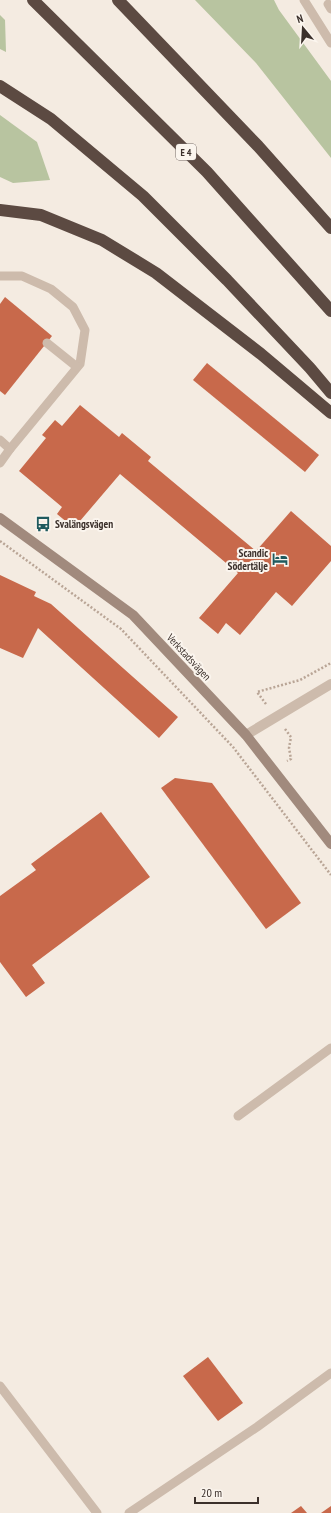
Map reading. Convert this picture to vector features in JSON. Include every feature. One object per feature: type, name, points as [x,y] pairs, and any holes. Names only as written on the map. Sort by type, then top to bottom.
[{"type":"highway","name":"E 4","points":[[33,0],[206,172],[331,311]]},
{"type":"highway","points":[[118,0],[258,146],[331,228]]},
{"type":"highway","points":[[0,86],[51,119],[143,196],[227,280],[310,368],[331,393]]},
{"type":"highway","points":[[0,210],[41,215],[102,240],[156,273],[261,354],[331,413]]},
{"type":"main road","name":"Verkstadsvägen","points":[[0,518],[133,615],[246,734],[331,844]]},
{"type":"street","points":[[246,734],[331,684]]},
{"type":"lane","points":[[304,0],[331,43]]},
{"type":"lane","points":[[0,276],[22,276],[51,289],[73,307],[84,330],[80,364],[10,448],[0,463]]},
{"type":"lane","points":[[47,343],[77,367]]},
{"type":"lane","points":[[0,440],[10,448]]},
{"type":"lane","points":[[238,1116],[331,1048]]},
{"type":"lane","points":[[129,1513],[257,1427],[331,1373]]},
{"type":"lane","points":[[0,1386],[97,1513]]},
{"type":"path","points":[[0,541],[121,629],[233,747],[331,875]]},
{"type":"green space","points":[[195,0],[274,0],[279,10],[331,81],[331,158],[256,63]]},
{"type":"green space","points":[[0,15],[5,20],[6,52],[0,49]]},
{"type":"green space","points":[[0,115],[37,142],[50,180],[13,183],[0,177]]},
{"type":"building","points":[[5,297],[52,336],[5,395],[0,391],[0,304]]},
{"type":"building","points":[[207,363],[319,455],[305,472],[193,380]]},
{"type":"building","points":[[80,405],[119,437],[122,433],[151,457],[148,461],[256,551],[291,511],[331,546],[331,561],[292,606],[276,592],[240,635],[226,623],[218,634],[199,618],[238,573],[120,474],[74,528],[57,514],[62,507],[19,471],[46,438],[42,435],[55,420],[62,426]]},
{"type":"building","points":[[0,575],[36,592],[34,596],[51,604],[178,717],[159,738],[38,628],[23,658],[0,648]]},
{"type":"building","points":[[175,778],[212,783],[301,903],[266,929],[161,788]]},
{"type":"building","points":[[101,812],[150,877],[32,965],[45,983],[26,997],[0,962],[0,896],[36,870],[31,864]]},
{"type":"building","points":[[208,1357],[243,1403],[218,1421],[183,1376]]},
{"type":"building","points":[[301,1506],[307,1513],[291,1513]]},
{"type":"building","points":[[331,1506],[331,1513],[321,1513]]},
{"type":"place","name":"Svalängsvägen","points":[[43,524]]},
{"type":"place","name":"Scandic Södertälje","points":[[280,559]]}]
